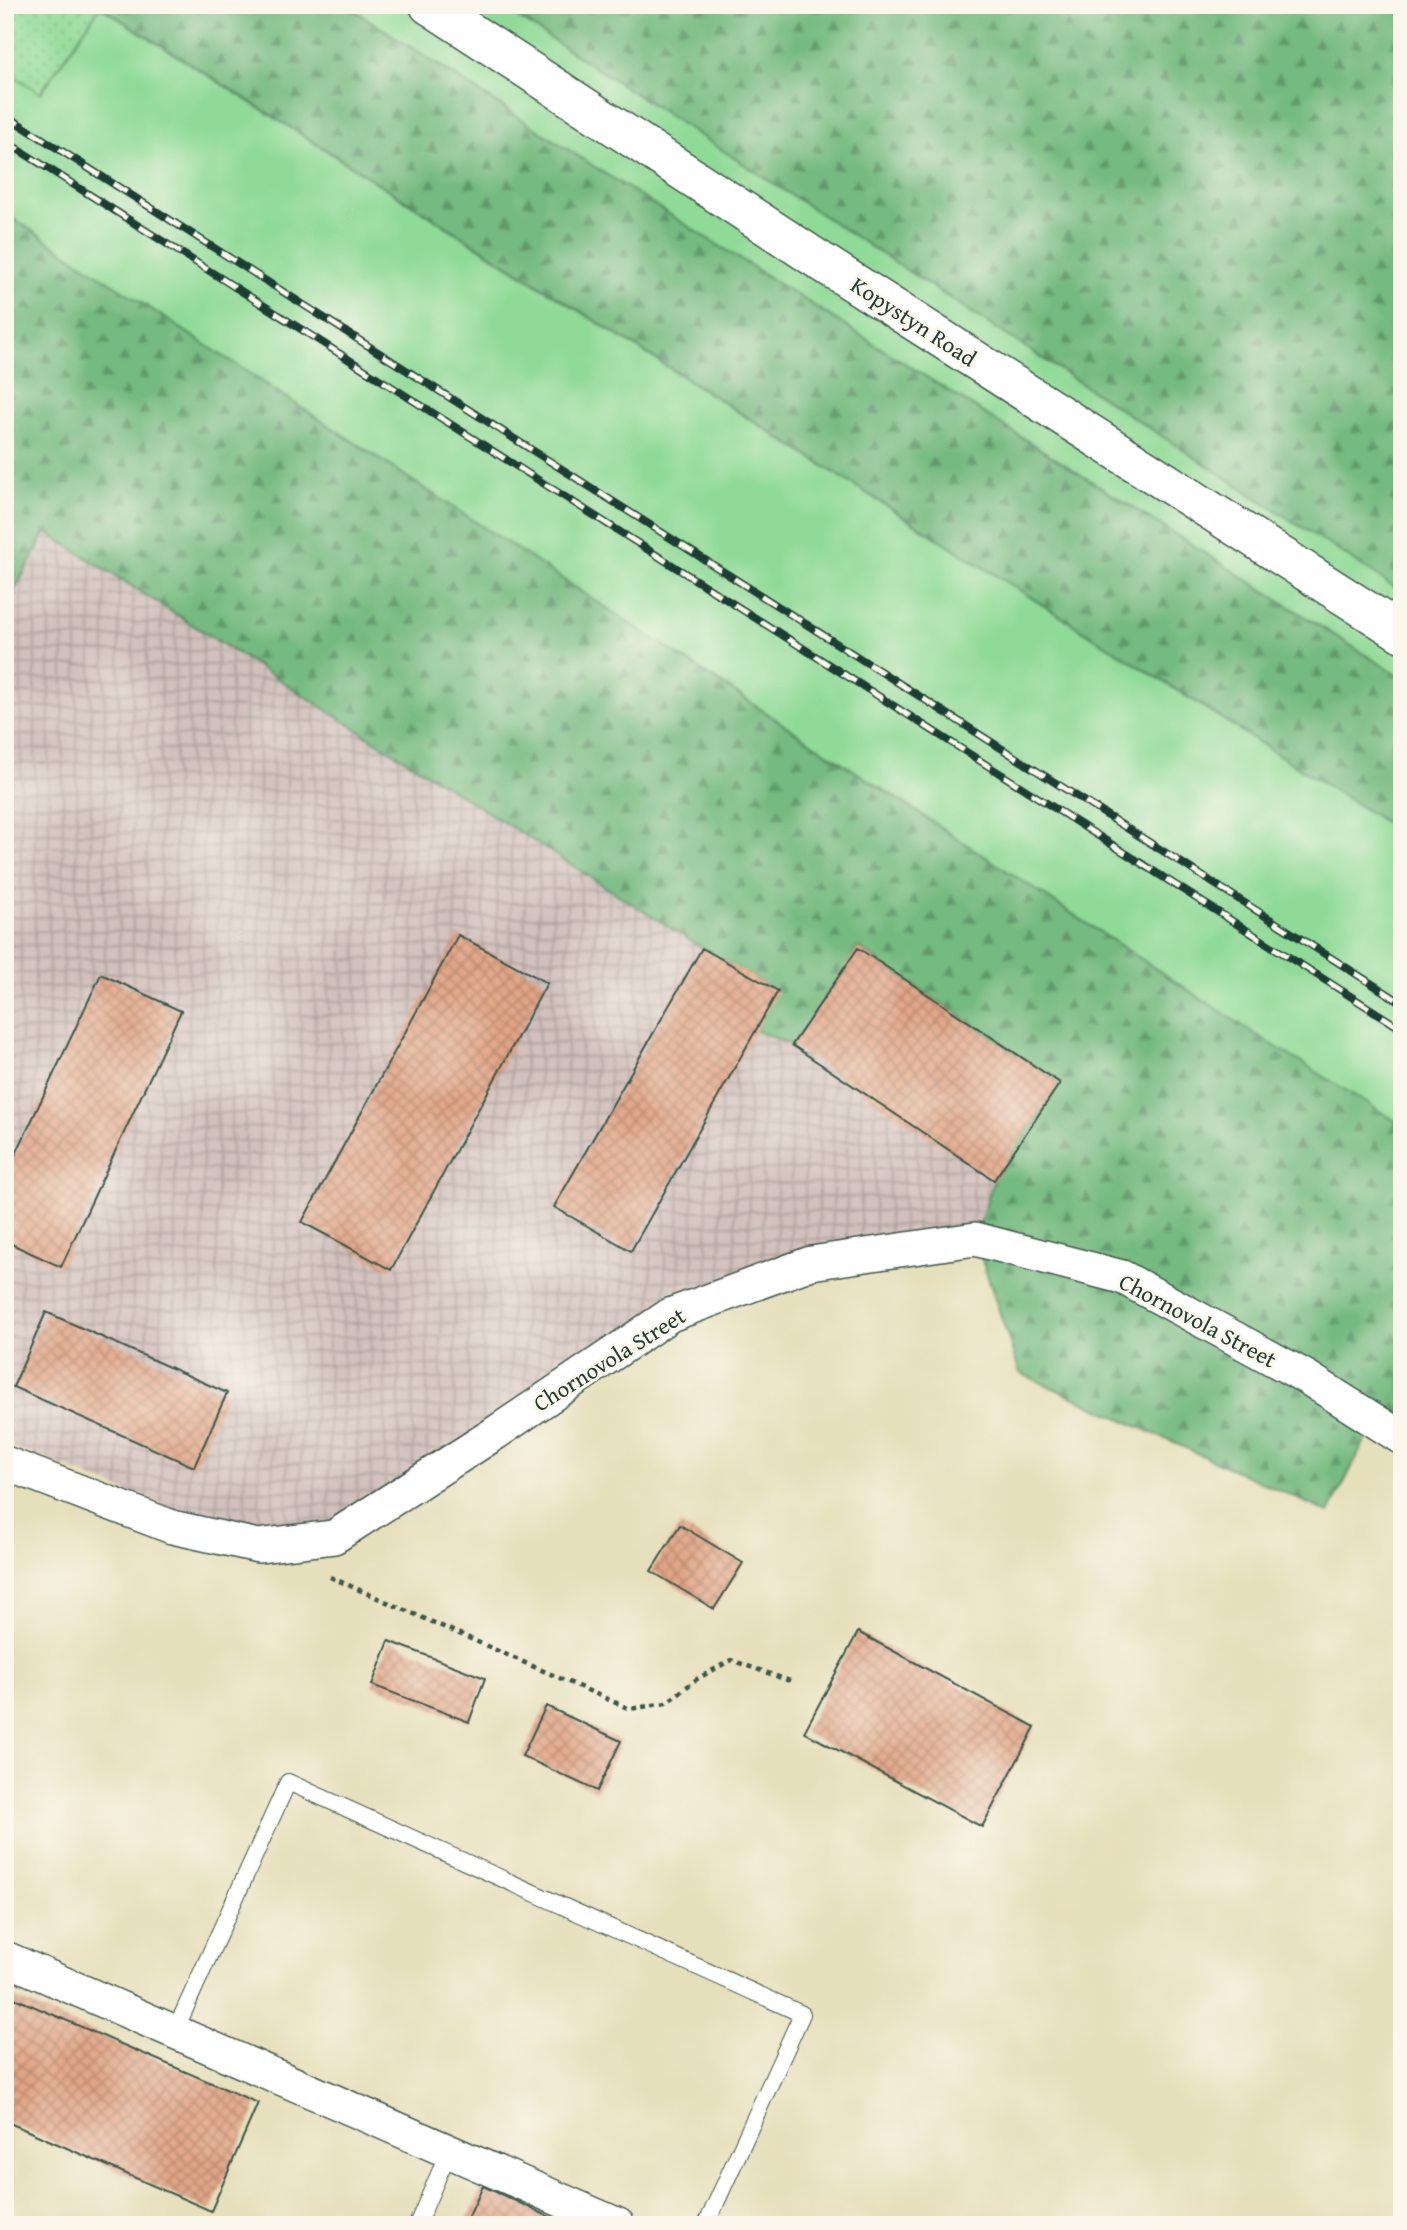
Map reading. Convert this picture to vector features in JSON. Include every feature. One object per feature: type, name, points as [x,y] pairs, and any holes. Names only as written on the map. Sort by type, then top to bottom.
[{"type":"street","name":"Kopystyn Road","points":[[429,5],[802,249],[1402,633]]},
{"type":"street","name":"Chornovola Street","points":[[5,1463],[172,1527],[258,1546],[334,1537],[494,1434],[670,1315],[811,1263],[975,1239],[1122,1278],[1306,1377],[1402,1438]]},
{"type":"street","points":[[5,1958],[618,2225]]},
{"type":"lane","points":[[175,2031],[288,1782],[802,2014],[706,2225]]},
{"type":"lane","points":[[417,2225],[449,2151]]},
{"type":"path","points":[[323,1574],[630,1709],[666,1703],[696,1679],[731,1660],[793,1682]]},
{"type":"shaded area","points":[[5,213],[1255,1034],[975,1239],[670,1315],[334,1537],[259,1529],[177,1511],[5,1444]]},
{"type":"green space","points":[[5,5],[100,7],[40,93],[5,70]]},
{"type":"green space","points":[[98,5],[346,5],[604,173],[1402,678],[1402,833]]},
{"type":"green space","points":[[346,5],[499,5],[1402,592],[1402,678],[604,173]]},
{"type":"green space","points":[[499,5],[1402,5],[1402,592]]},
{"type":"green space","points":[[100,7],[1402,833],[1402,1125],[1255,1034],[5,213],[5,70],[41,93]]},
{"type":"green space","points":[[5,213],[1255,1034],[1402,1125],[1402,1438],[1375,1421],[1329,1513],[1020,1373],[975,1239],[994,1180],[1060,1083],[859,948],[792,1045],[755,1030],[777,991],[702,948],[46,532],[5,608]]},
{"type":"building","points":[[458,935],[547,983],[391,1270],[302,1222]]},
{"type":"building","points":[[702,948],[778,991],[631,1251],[554,1207]]},
{"type":"building","points":[[858,948],[1060,1083],[994,1180],[792,1045]]},
{"type":"building","points":[[101,974],[181,1011],[61,1267],[5,1241],[5,1177]]},
{"type":"building","points":[[46,1312],[227,1393],[194,1467],[13,1387]]},
{"type":"building","points":[[680,1525],[743,1563],[714,1609],[651,1571]]},
{"type":"building","points":[[858,1632],[1035,1727],[982,1827],[804,1732]]},
{"type":"building","points":[[389,1641],[485,1678],[469,1722],[372,1685]]},
{"type":"building","points":[[546,1706],[621,1741],[597,1791],[522,1756]]},
{"type":"building","points":[[5,1994],[258,2103],[211,2211],[5,2121]]},
{"type":"building","points":[[483,2186],[567,2225],[465,2225]]},
{"type":"railway","points":[[5,115],[1402,1003]]},
{"type":"railway","points":[[5,141],[1402,1029]]}]
